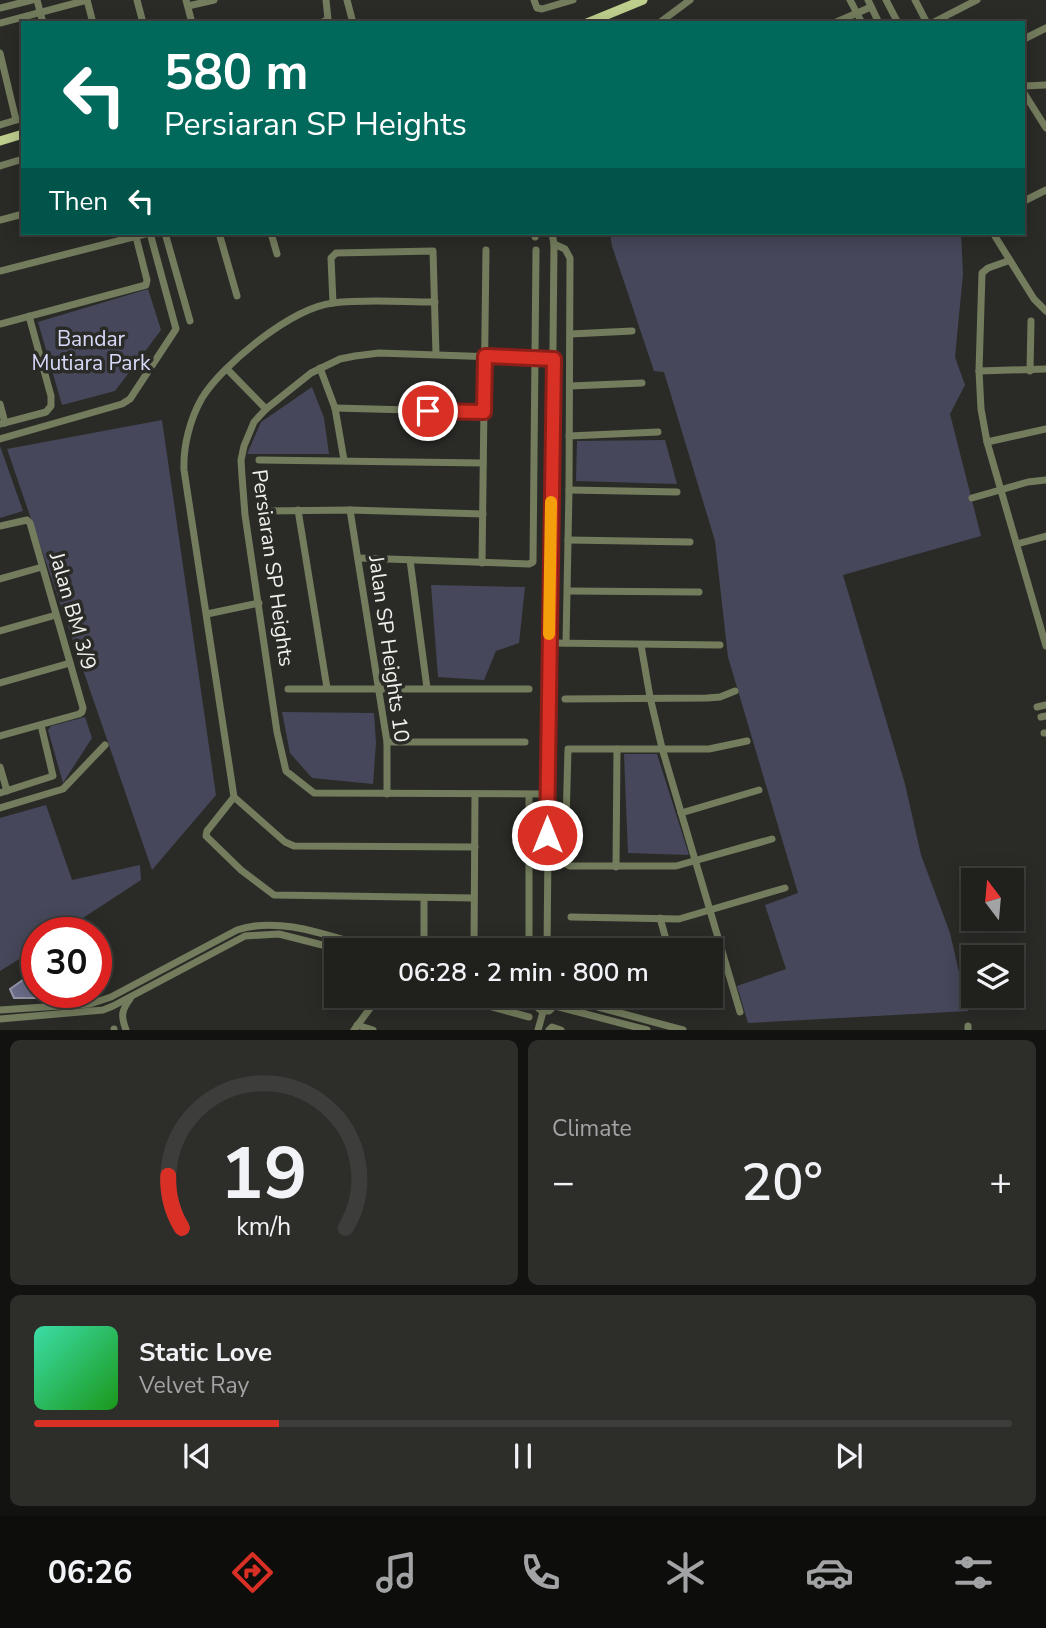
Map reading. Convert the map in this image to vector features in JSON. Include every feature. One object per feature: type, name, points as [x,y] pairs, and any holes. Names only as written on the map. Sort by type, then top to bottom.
[{"type":"main road","points":[[592,21],[643,0]]},
{"type":"main road","points":[[0,141],[21,135]]},
{"type":"street","points":[[0,8],[32,0]]},
{"type":"street","points":[[37,0],[42,21]]},
{"type":"street","points":[[0,23],[87,0],[92,21]]},
{"type":"street","points":[[137,0],[142,21]]},
{"type":"street","points":[[192,21],[187,3],[214,0]]},
{"type":"street","points":[[324,21],[328,19],[326,0]]},
{"type":"street","points":[[347,0],[353,21]]},
{"type":"street","points":[[536,4],[573,0]]},
{"type":"street","points":[[662,21],[690,0]]},
{"type":"street","points":[[850,0],[861,21]]},
{"type":"street","points":[[886,0],[897,21]]},
{"type":"street","points":[[915,0],[928,21]]},
{"type":"street","points":[[933,21],[977,0]]},
{"type":"street","points":[[838,21],[869,3],[878,21]]},
{"type":"street","points":[[1025,38],[1046,28]]},
{"type":"street","points":[[0,53],[20,119],[0,125]]},
{"type":"street","points":[[1025,86],[1046,85]]},
{"type":"street","points":[[1025,95],[1046,128]]},
{"type":"street","points":[[0,166],[21,160]]},
{"type":"street","points":[[1025,200],[1046,190]]},
{"type":"street","points":[[0,220],[21,215]]},
{"type":"street","points":[[0,271],[132,235]]},
{"type":"street","points":[[0,324],[146,285],[136,235]]},
{"type":"street","points":[[0,439],[122,404],[130,399],[176,328],[150,235]]},
{"type":"street","points":[[165,235],[190,321]]},
{"type":"street","points":[[220,235],[237,296]]},
{"type":"street","points":[[272,235],[277,254]]},
{"type":"street","points":[[547,938],[554,359],[552,235]]},
{"type":"street","points":[[994,235],[1008,261],[1034,299],[1046,311]]},
{"type":"street","points":[[554,244],[565,249],[570,258],[566,643]]},
{"type":"street","points":[[333,303],[332,255],[431,250],[434,254],[436,355]]},
{"type":"street","points":[[482,563],[486,250]]},
{"type":"street","points":[[358,558],[482,563],[533,562],[536,250]]},
{"type":"street","points":[[1008,261],[988,268],[982,274],[979,387],[987,442],[1046,646]]},
{"type":"street","points":[[161,271],[174,267]]},
{"type":"street","points":[[435,302],[333,303],[309,309],[288,320],[258,341],[228,369],[201,400],[191,424],[184,457],[234,797],[285,842],[294,846],[475,847]]},
{"type":"street","points":[[0,404],[3,423],[46,412],[51,406],[51,396],[29,316]]},
{"type":"street","points":[[1030,371],[1031,321]]},
{"type":"street","points":[[571,334],[632,331]]},
{"type":"street","name":"Persiaran SP Heights","points":[[547,794],[314,793],[286,771],[277,732],[245,515],[241,460],[248,434],[266,409],[320,368],[355,356],[379,353],[554,359]]},
{"type":"street","points":[[320,368],[335,408],[344,460]]},
{"type":"street","points":[[228,369],[266,409]]},
{"type":"street","points":[[979,371],[1046,369]]},
{"type":"street","points":[[570,386],[642,383]]},
{"type":"street","points":[[335,408],[484,412]]},
{"type":"street","points":[[987,442],[1046,429]]},
{"type":"street","points":[[569,436],[658,432]]},
{"type":"street","points":[[259,460],[483,463]]},
{"type":"street","points":[[972,498],[1046,480]]},
{"type":"street","points":[[569,490],[677,492]]},
{"type":"street","points":[[298,510],[327,688]]},
{"type":"street","points":[[267,511],[351,510],[482,514]]},
{"type":"street","name":"Jalan SP Heights 10","points":[[351,510],[387,742],[387,794]]},
{"type":"street","name":"Jalan BM 3/9","points":[[0,526],[27,520],[82,712],[41,725]]},
{"type":"street","points":[[1017,544],[1046,536]]},
{"type":"street","points":[[568,540],[690,542]]},
{"type":"street","points":[[410,560],[427,688]]},
{"type":"street","points":[[0,579],[42,567]]},
{"type":"street","points":[[568,591],[699,592]]},
{"type":"street","points":[[207,614],[259,603]]},
{"type":"street","points":[[0,631],[56,615]]},
{"type":"street","points":[[549,643],[720,645]]},
{"type":"street","points":[[641,645],[662,748],[740,1012]]},
{"type":"street","points":[[0,683],[70,663]]},
{"type":"street","points":[[288,689],[529,688]]},
{"type":"street","points":[[565,699],[707,698],[735,691]]},
{"type":"street","points":[[1037,707],[1046,705]]},
{"type":"street","points":[[0,736],[41,725],[53,776],[4,792],[0,767]]},
{"type":"street","points":[[747,741],[720,748],[568,749],[564,853],[566,864],[676,866],[772,839]]},
{"type":"street","points":[[387,742],[524,742]]},
{"type":"street","points":[[0,808],[63,789],[105,745]]},
{"type":"street","points":[[616,867],[617,749]]},
{"type":"street","points":[[681,813],[759,790]]},
{"type":"street","points":[[474,938],[475,794]]},
{"type":"street","points":[[529,795],[529,938]]},
{"type":"street","points":[[234,797],[207,831],[208,841],[251,879],[274,895],[474,898]]},
{"type":"street","points":[[571,917],[679,919],[785,888]]},
{"type":"street","points":[[424,898],[424,938]]},
{"type":"street","points":[[660,918],[666,938]]},
{"type":"street","points":[[324,945],[279,934],[245,936],[131,997],[101,1010],[0,1018],[0,1010],[90,1004],[111,997],[251,925],[287,926],[332,938]]},
{"type":"street","points":[[126,1030],[121,1017],[131,997]]},
{"type":"street","points":[[370,1008],[355,1027],[373,1030]]},
{"type":"street","points":[[496,1008],[529,1017]]},
{"type":"street","points":[[536,1008],[542,1012],[553,1008]]},
{"type":"street","points":[[563,1008],[647,1030]]},
{"type":"street","points":[[601,1008],[683,1030]]},
{"type":"street","points":[[101,1010],[121,1017]]},
{"type":"street","points":[[538,1030],[542,1012]]},
{"type":"street","points":[[549,1030],[552,1027],[561,1030]]},
{"type":"green space","points":[[610,235],[961,235],[963,274],[955,357],[965,385],[950,414],[981,536],[843,575],[905,784],[921,855],[950,933],[961,981],[961,1008],[967,1008],[968,1011],[748,1023],[737,986],[786,969],[765,905],[798,893],[728,657],[715,541],[664,372],[654,371]]},
{"type":"green space","name":"Bandar Mutiara Park","points":[[148,289],[161,330],[115,391],[62,405],[38,322]]},
{"type":"green space","points":[[312,387],[324,418],[329,454],[247,454],[261,422]]},
{"type":"green space","points":[[162,420],[216,795],[152,870],[7,449]]},
{"type":"green space","points":[[665,440],[677,484],[576,481],[577,441]]},
{"type":"green space","points":[[0,446],[23,511],[0,518]]},
{"type":"green space","points":[[431,585],[525,587],[519,643],[496,651],[484,680],[438,677]]},
{"type":"green space","points":[[282,712],[374,713],[376,743],[373,784],[312,778],[290,753]]},
{"type":"green space","points":[[85,717],[92,738],[63,783],[48,730],[51,726]]},
{"type":"green space","points":[[624,754],[657,754],[689,855],[628,853]]},
{"type":"green space","points":[[46,805],[72,880],[140,865],[141,880],[84,917],[21,917],[21,958],[0,971],[0,818]]},
{"type":"shaded area","points":[[21,981],[21,998],[14,998],[10,989]]},
{"type":"slow traffic","points":[[549,634],[551,502]]},
{"type":"route","points":[[428,411],[484,412],[485,356],[554,359],[547,835]]}]
